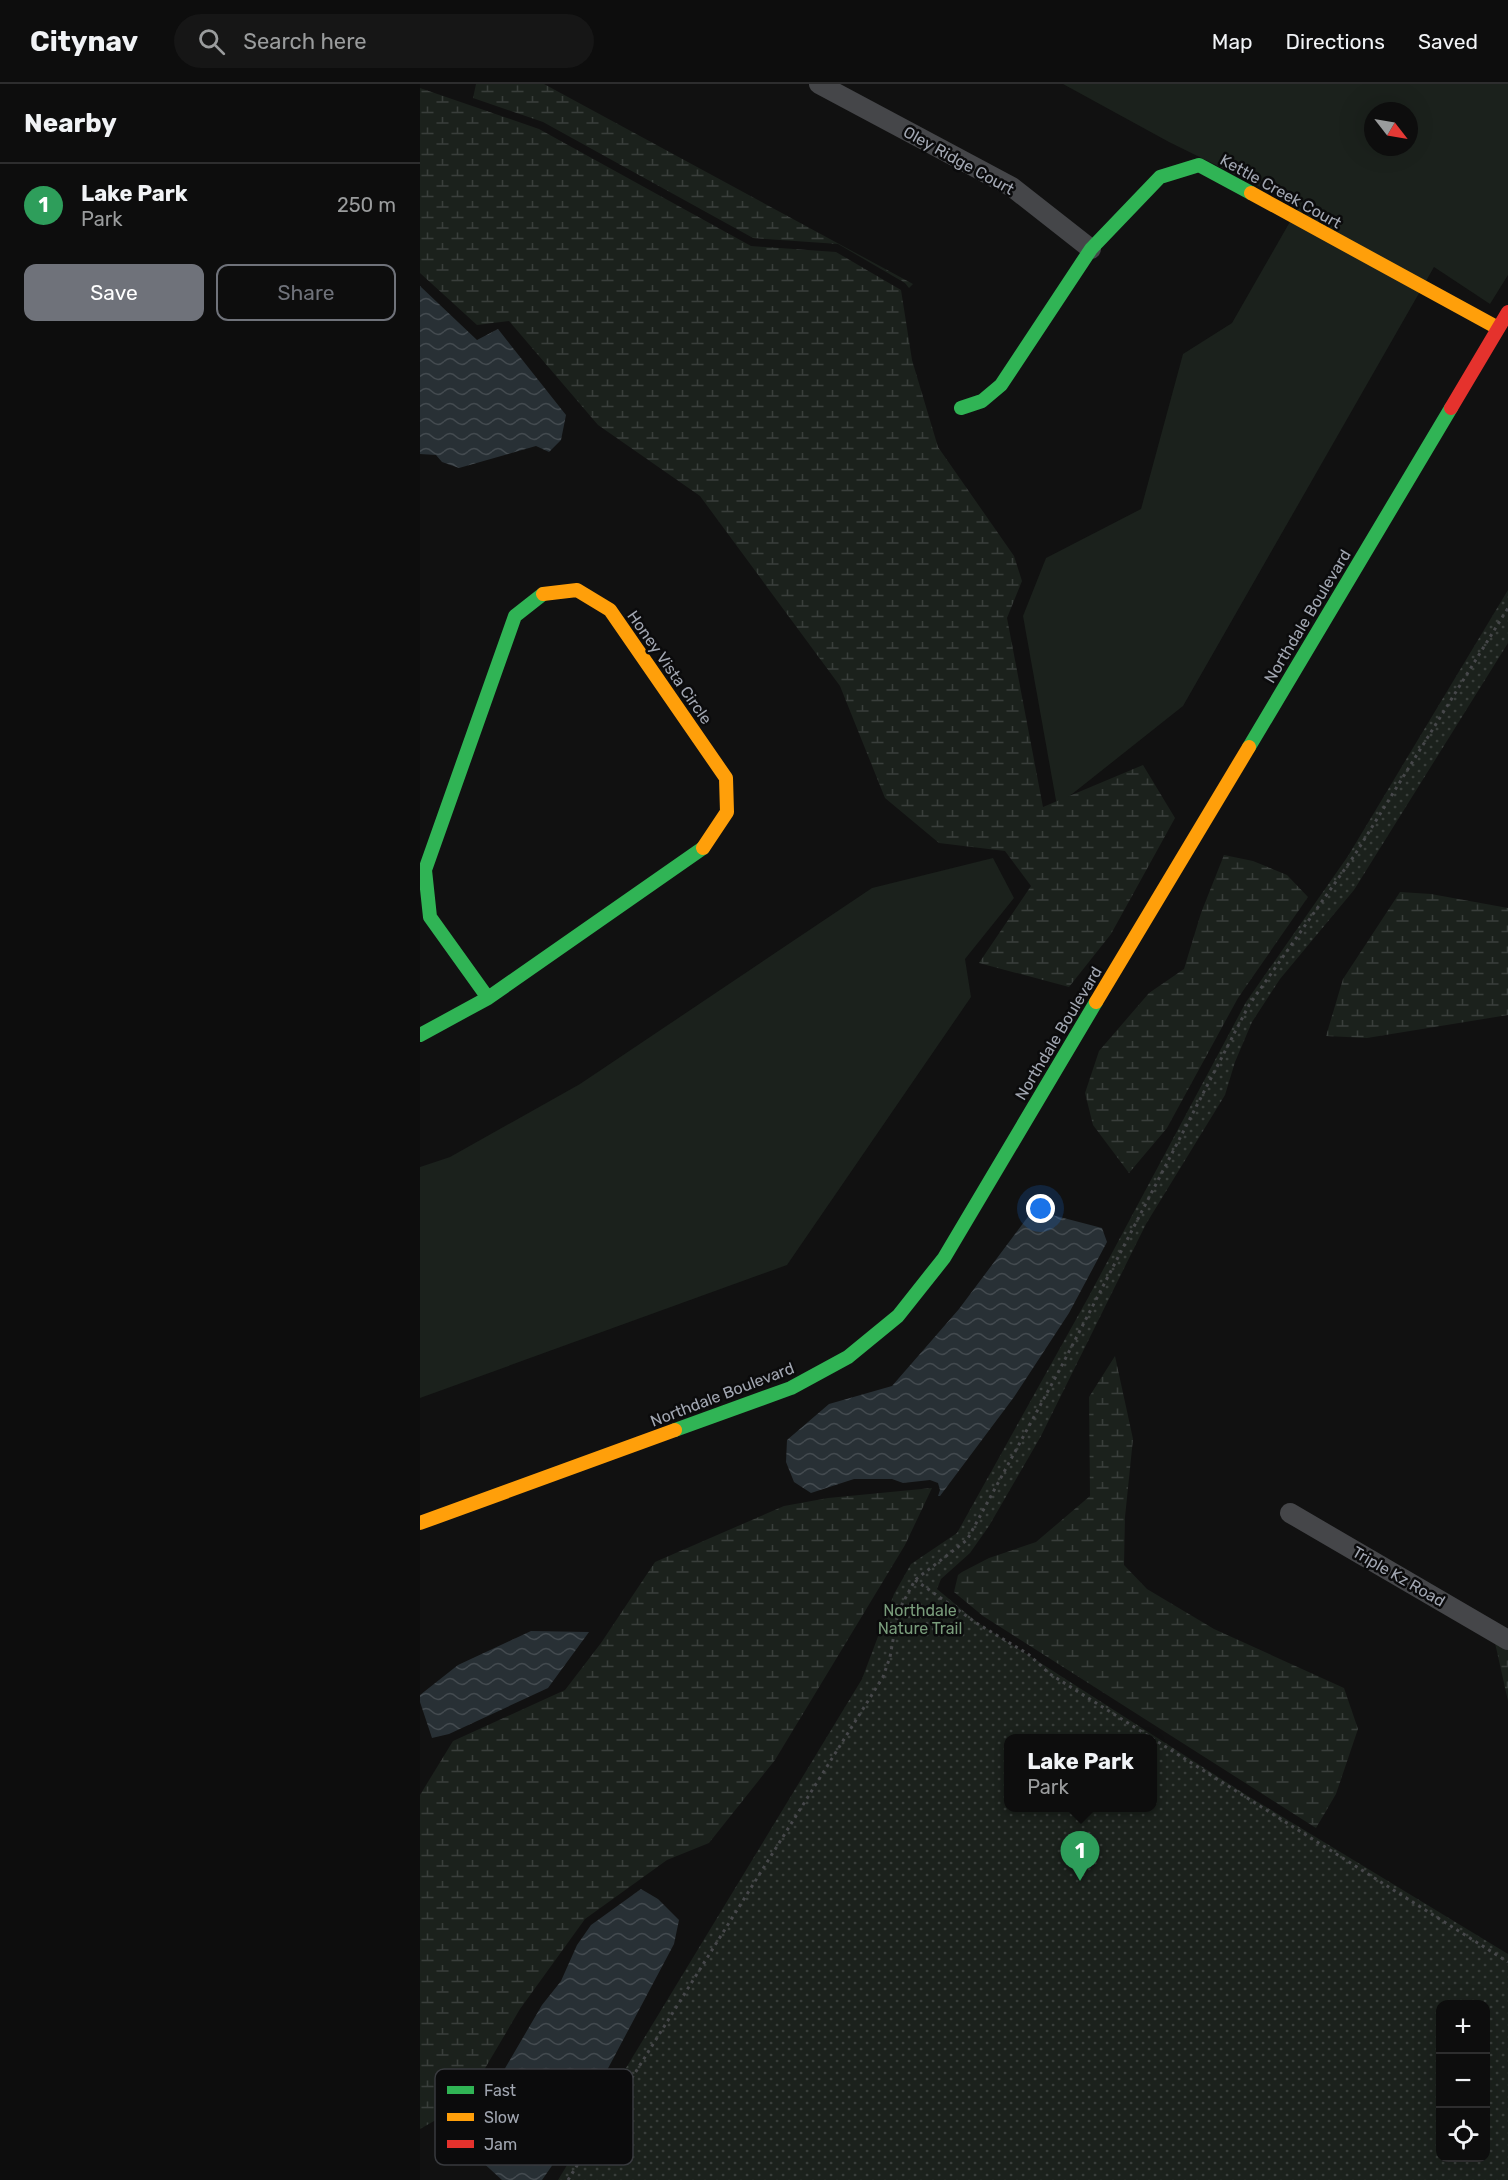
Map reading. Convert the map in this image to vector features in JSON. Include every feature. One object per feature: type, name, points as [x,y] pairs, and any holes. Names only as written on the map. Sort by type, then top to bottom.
[{"type":"street","name":"Oley Ridge Court","points":[[819,84],[1012,187],[1091,249]]},
{"type":"street","name":"Kettle Creek Court","points":[[961,408],[982,401],[1001,385],[1091,249],[1160,177],[1199,165],[1498,328]]},
{"type":"street","name":"Northdale Boulevard","points":[[420,1523],[791,1388],[848,1357],[898,1316],[944,1258],[1508,312]]},
{"type":"street","name":"Honey Vista Circle","points":[[420,1035],[488,998],[704,848],[727,812],[726,778],[610,610],[577,590],[542,594],[514,616],[425,870],[430,917],[488,998]]},
{"type":"street","name":"Triple Kz Road","points":[[1290,1513],[1508,1640]]},
{"type":"path","points":[[633,2076],[883,1677],[890,1657],[898,1612],[915,1580],[967,1540],[1060,1369],[1249,1005],[1354,856],[1508,608]]},
{"type":"path","points":[[915,1580],[978,1624],[1028,1654],[1050,1674],[1145,1734]]},
{"type":"path","points":[[1157,1741],[1508,1962]]},
{"type":"path","points":[[568,2180],[577,2165]]},
{"type":"green space","points":[[476,84],[544,84],[913,284],[909,288],[905,283],[838,244],[753,238],[543,122],[473,98]]},
{"type":"green space","points":[[1063,84],[1508,84],[1508,275],[1490,304],[1434,267],[1183,706],[1057,806],[1023,616],[1046,558],[1141,509],[1183,354],[1232,323],[1299,206],[1169,142]]},
{"type":"green space","points":[[420,88],[539,129],[751,246],[836,252],[901,290],[912,360],[938,447],[1014,556],[1022,581],[1007,618],[1043,807],[1143,765],[1175,818],[1111,934],[1069,987],[979,963],[1031,886],[1005,851],[939,843],[885,798],[840,686],[700,496],[598,425],[509,321],[477,325],[420,273]]},
{"type":"green space","name":"Northdale Nature Trail","points":[[1508,590],[1508,643],[1354,890],[1280,979],[1252,1022],[1235,1062],[1225,1095],[1146,1224],[1041,1436],[989,1526],[970,1553],[941,1579],[937,1589],[978,1623],[1151,1734],[1004,1734],[1004,1812],[1157,1812],[1157,1738],[1248,1796],[1508,1954],[1508,2180],[558,2180],[567,2165],[633,2165],[633,2069],[625,2069],[862,1679],[894,1594],[911,1564],[957,1533],[1089,1296],[1246,1002],[1348,856]]},
{"type":"green space","points":[[1224,855],[1253,861],[1287,875],[1308,897],[1238,998],[1167,1128],[1129,1173],[1093,1125],[1085,1093],[1099,1051],[1149,993],[1184,969],[1201,913]]},
{"type":"green space","points":[[993,858],[1014,898],[965,959],[971,997],[787,1265],[420,1398],[420,1167],[450,1157],[580,1084],[872,888]]},
{"type":"green space","points":[[1400,892],[1431,894],[1508,908],[1508,1015],[1367,1038],[1326,1036],[1343,979]]},
{"type":"green space","points":[[1115,1356],[1133,1439],[1125,1517],[1124,1565],[1147,1589],[1214,1629],[1344,1688],[1358,1729],[1336,1794],[1316,1828],[983,1616],[954,1592],[958,1575],[962,1572],[989,1558],[1036,1542],[1090,1496],[1089,1397]]},
{"type":"green space","points":[[932,1488],[905,1545],[775,1760],[709,1843],[667,1860],[585,1919],[520,2009],[485,2069],[435,2069],[435,2120],[420,2129],[420,1795],[453,1741],[565,1690],[601,1643],[655,1562],[784,1506],[828,1498]]},
{"type":"green space","points":[[1495,1643],[1508,1650],[1508,1701]]},
{"type":"water","points":[[420,286],[477,340],[498,329],[566,415],[561,440],[549,452],[536,446],[459,468],[442,462],[436,455],[420,454]]},
{"type":"water","points":[[1033,1210],[1102,1228],[1107,1242],[1069,1313],[1014,1397],[940,1496],[938,1496],[940,1490],[938,1483],[930,1480],[903,1483],[892,1479],[854,1479],[811,1493],[794,1482],[786,1462],[787,1440],[829,1404],[892,1386],[959,1309]]},
{"type":"water","points":[[531,1631],[589,1632],[548,1688],[449,1734],[432,1738],[420,1702],[420,1695],[458,1665]]},
{"type":"water","points":[[641,1889],[658,1899],[679,1920],[674,1944],[608,2069],[505,2069],[542,2005],[561,1981],[577,1945],[591,1925]]},
{"type":"water","points":[[486,2165],[552,2165],[542,2180],[502,2180]]},
{"type":"traffic: fast","points":[[961,408],[982,401],[1001,385],[1091,249],[1160,177],[1199,165],[1251,193]]},
{"type":"traffic: fast","points":[[1249,747],[1451,408]]},
{"type":"traffic: fast","points":[[488,998],[430,917],[425,870],[515,616],[543,594]]},
{"type":"traffic: fast","points":[[420,1035],[488,998],[703,848]]},
{"type":"traffic: fast","points":[[675,1430],[791,1388],[848,1357],[898,1316],[944,1258],[1096,1002]]},
{"type":"traffic: slow","points":[[1251,193],[1498,328]]},
{"type":"traffic: slow","points":[[543,594],[577,590],[610,610],[726,778],[727,812],[703,848]]},
{"type":"traffic: slow","points":[[1096,1002],[1249,747]]},
{"type":"traffic: slow","points":[[420,1523],[675,1430]]},
{"type":"traffic: jam","points":[[1451,408],[1508,312]]},
{"type":"place","name":"Lake Park","points":[[1080,1881]]}]
